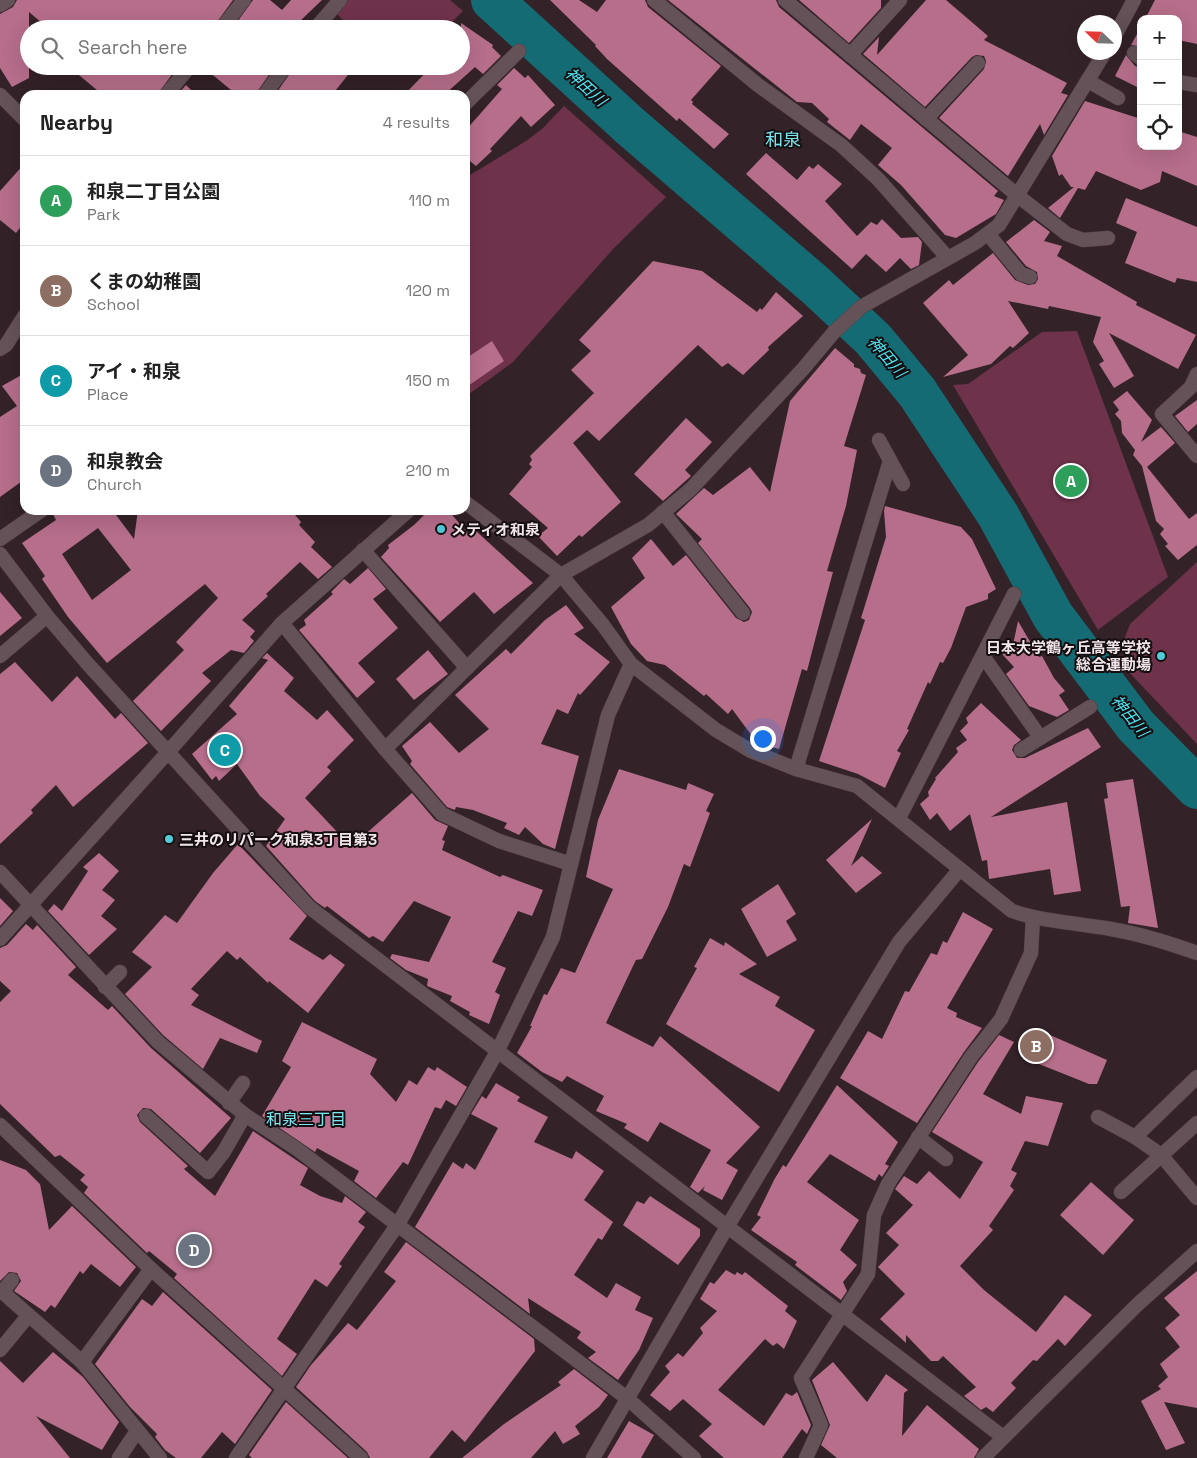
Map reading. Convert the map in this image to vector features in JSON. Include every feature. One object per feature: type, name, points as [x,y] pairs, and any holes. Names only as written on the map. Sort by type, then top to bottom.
[{"type":"street","points":[[0,5],[8,0]]},
{"type":"street","points":[[228,20],[244,0]]},
{"type":"street","points":[[323,20],[340,0]]},
{"type":"street","points":[[654,0],[758,85],[841,145],[878,179],[947,257]]},
{"type":"street","points":[[785,0],[1018,196],[1067,234],[1083,240],[1108,238]]},
{"type":"street","points":[[850,55],[900,0]]},
{"type":"street","points":[[1122,22],[1134,0]]},
{"type":"street","points":[[470,99],[519,51]]},
{"type":"street","points":[[385,750],[561,575],[648,525],[691,488],[803,369],[840,326],[861,307],[975,243],[1000,225],[1100,60]]},
{"type":"street","points":[[926,119],[978,63]]},
{"type":"street","points":[[170,90],[183,75]]},
{"type":"street","points":[[268,90],[279,75]]},
{"type":"street","points":[[1088,81],[1118,98]]},
{"type":"street","points":[[1182,83],[1197,85]]},
{"type":"street","points":[[0,95],[20,115]]},
{"type":"street","points":[[988,234],[1021,274],[1030,277]]},
{"type":"street","points":[[0,349],[6,345],[20,323]]},
{"type":"street","points":[[1197,374],[1191,387],[1162,414],[1197,456]]},
{"type":"street","points":[[879,440],[903,484]]},
{"type":"street","points":[[796,769],[890,461]]},
{"type":"street","points":[[470,506],[561,575],[603,625],[631,664],[716,730],[751,751],[796,769],[857,786],[899,818],[998,902],[1012,911],[1033,918],[1112,929],[1160,940],[1197,953]]},
{"type":"street","points":[[663,512],[743,613]]},
{"type":"street","points":[[0,539],[35,515]]},
{"type":"street","points":[[0,939],[282,623],[403,515]]},
{"type":"street","points":[[363,550],[467,668]]},
{"type":"street","points":[[0,554],[47,616],[87,663],[169,751],[309,908],[1003,1438]]},
{"type":"street","points":[[899,818],[1014,594]]},
{"type":"street","points":[[0,656],[47,616]]},
{"type":"street","points":[[282,623],[385,750],[442,814],[500,841],[571,864]]},
{"type":"street","points":[[983,656],[1040,736]]},
{"type":"street","points":[[236,1458],[398,1224],[497,1052],[553,937],[608,715],[631,664]]},
{"type":"street","points":[[1021,750],[1040,736],[1090,707]]},
{"type":"street","points":[[592,1458],[727,1227],[899,942],[960,869]]},
{"type":"street","points":[[0,872],[157,1041],[229,1103],[297,1149],[628,1398],[694,1458]]},
{"type":"street","points":[[806,1458],[821,1426],[801,1378],[868,1274],[874,1215],[888,1184],[971,1057],[1001,1020],[1030,953],[1033,918]]},
{"type":"street","points":[[105,987],[120,972]]},
{"type":"street","points":[[1135,1137],[1197,1077]]},
{"type":"street","points":[[229,1103],[243,1083]]},
{"type":"street","points":[[146,1116],[208,1172],[224,1153],[245,1115]]},
{"type":"street","points":[[1098,1117],[1135,1137],[1161,1155],[1197,1198]]},
{"type":"street","points":[[1121,1192],[1197,1123]]},
{"type":"street","points":[[0,1125],[151,1269],[361,1458]]},
{"type":"street","points":[[918,1137],[946,1159]]},
{"type":"street","points":[[983,1458],[1137,1305],[1197,1251]]},
{"type":"street","points":[[82,1362],[151,1269]]},
{"type":"street","points":[[12,1280],[1,1291],[82,1362],[160,1458]]},
{"type":"street","points":[[0,1350],[28,1316]]},
{"type":"street","points":[[119,1458],[137,1431]]},
{"type":"shaded area","points":[[348,0],[450,0],[463,11],[454,20],[343,20],[335,12]]},
{"type":"shaded area","points":[[564,106],[666,197],[614,248],[513,362],[470,393],[470,175],[526,141],[542,129]]},
{"type":"shaded area","points":[[1077,331],[1168,577],[1098,630],[953,385],[968,384],[1042,332]]},
{"type":"shaded area","name":"日本大学鶴ヶ丘高等学校 総合運動場","points":[[1197,562],[1197,744],[1126,669],[1123,642],[1130,624]]},
{"type":"building","points":[[17,0],[233,0],[219,20],[38,20],[29,12],[29,20],[20,20],[20,75],[29,75],[29,78],[12,87],[0,68],[0,14],[13,7]]},
{"type":"building","points":[[253,0],[270,0],[282,10],[291,0],[322,0],[301,20],[239,20]]},
{"type":"building","points":[[550,0],[579,0],[597,12],[606,0],[645,0],[648,7],[721,66],[691,100],[692,104],[729,134],[714,149],[679,118],[677,121],[607,59],[596,45]]},
{"type":"building","points":[[668,0],[776,0],[779,7],[998,191],[994,196],[1004,200],[996,214],[956,238],[945,235],[901,185],[878,165],[892,148],[861,124],[850,140],[827,122],[829,119],[812,103],[797,102]]},
{"type":"building","points":[[799,0],[881,0],[881,8],[849,43]]},
{"type":"building","points":[[926,0],[946,0],[988,36],[984,40],[1067,83],[1061,93],[1068,95],[1044,135],[1040,124],[1008,176],[939,118],[984,69],[986,61],[984,56],[976,55],[972,57],[925,107],[863,54],[879,37],[877,55]]},
{"type":"building","points":[[1155,0],[1197,0],[1197,44],[1182,41],[1182,15],[1147,15]]},
{"type":"building","points":[[470,29],[493,45],[492,47],[501,56],[483,74],[475,67],[470,72]]},
{"type":"building","points":[[1137,34],[1137,46],[1131,45]]},
{"type":"building","points":[[1126,55],[1137,67],[1137,87],[1115,76]]},
{"type":"building","points":[[514,68],[525,78],[528,75],[555,105],[531,127],[521,116],[490,149],[492,151],[476,166],[470,161],[470,125],[502,89],[497,85]]},
{"type":"building","points":[[79,75],[172,75],[161,90],[97,90]]},
{"type":"building","points":[[213,75],[269,75],[258,90],[231,90]]},
{"type":"building","points":[[289,75],[348,75],[336,90],[278,90]]},
{"type":"building","points":[[423,75],[466,75],[450,90],[409,90]]},
{"type":"building","points":[[186,85],[191,90],[182,90]]},
{"type":"building","points":[[1085,101],[1137,118],[1137,150],[1182,150],[1182,132],[1197,137],[1197,186],[1162,171],[1160,182],[1141,190],[1096,171],[1085,190],[1078,188],[1060,218],[1048,208],[1074,187],[1071,187],[1062,174],[1059,176],[1052,156]]},
{"type":"building","points":[[766,153],[797,180],[809,166],[813,169],[818,164],[842,184],[825,201],[857,236],[871,222],[877,225],[882,219],[901,238],[918,237],[922,242],[919,265],[911,269],[900,258],[886,272],[866,254],[852,269],[746,174]]},
{"type":"building","points":[[20,169],[20,228],[16,233],[0,220],[0,191]]},
{"type":"building","points":[[1126,198],[1197,227],[1197,282],[1177,278],[1175,283],[1125,263],[1137,232],[1116,223]]},
{"type":"building","points":[[1034,220],[1050,232],[1044,241],[1062,246],[1057,256],[1137,302],[1136,305],[1196,335],[1178,369],[1109,333],[1134,376],[1114,388],[1099,364],[1104,361],[1093,342],[1101,317],[1049,306],[1048,309],[1008,301],[1029,333],[1013,348],[1010,346],[991,364],[943,377],[968,355],[923,303],[949,280],[953,285],[993,253],[1015,280],[1028,285],[1035,284],[1038,279],[1037,272],[1026,266],[1006,242]]},
{"type":"building","points":[[653,261],[702,271],[757,312],[760,308],[762,310],[776,292],[803,316],[768,347],[769,350],[743,375],[728,363],[722,367],[698,345],[599,441],[587,430],[573,443],[621,502],[582,537],[579,535],[557,556],[538,536],[548,528],[509,494],[532,467],[529,464],[532,460],[530,456],[594,393],[571,370],[591,351],[579,340]]},
{"type":"building","points":[[492,341],[504,361],[470,385],[470,356]]},
{"type":"building","points":[[835,348],[854,364],[854,367],[860,369],[861,373],[866,375],[844,446],[857,450],[846,506],[827,571],[833,572],[807,671],[802,669],[779,749],[763,745],[760,738],[752,736],[732,709],[728,714],[706,694],[704,696],[665,665],[647,661],[631,644],[611,607],[645,578],[632,558],[651,539],[673,566],[686,555],[736,618],[744,622],[749,620],[752,612],[750,608],[698,543],[702,539],[676,514],[704,488],[713,495],[750,467],[770,492],[790,401]]},
{"type":"building","points":[[20,376],[20,483],[0,497],[0,417],[17,406],[2,386]]},
{"type":"building","points":[[1127,391],[1152,420],[1141,442],[1161,427],[1175,443],[1147,467],[1189,519],[1197,513],[1197,545],[1178,560],[1165,546],[1168,544],[1160,534],[1164,529],[1156,521],[1142,466],[1133,455],[1135,450],[1122,433],[1121,421],[1115,414],[1119,410],[1113,402]]},
{"type":"building","points":[[1197,400],[1197,424],[1188,432],[1175,416]]},
{"type":"building","points":[[686,418],[712,442],[685,470],[691,476],[663,501],[634,474]]},
{"type":"building","points":[[885,506],[961,527],[972,539],[996,589],[988,594],[988,599],[966,607],[951,648],[943,663],[940,662],[930,684],[928,682],[907,729],[909,730],[897,751],[901,753],[885,788],[858,774],[819,761],[865,620],[861,618],[886,537]]},
{"type":"building","points":[[54,515],[116,515],[134,539],[137,515],[295,515],[301,522],[299,525],[315,542],[311,547],[332,567],[318,579],[300,562],[266,594],[268,596],[242,620],[255,631],[250,637],[254,641],[244,653],[231,650],[202,673],[211,681],[161,731],[133,701],[184,650],[176,642],[218,598],[205,584],[107,663],[68,617],[42,579],[45,576],[22,543],[56,520]],"holes":[[[98,528],[131,570],[92,600],[62,554]]]},
{"type":"building","points":[[424,515],[452,515],[470,536],[476,531],[533,583],[494,614],[474,592],[440,622],[381,557],[389,548],[388,545]]},
{"type":"building","points":[[368,568],[386,589],[373,599],[398,628],[358,663],[375,682],[357,698],[299,630],[306,625],[304,620],[333,594],[331,592],[344,579],[350,584]]},
{"type":"building","points":[[0,592],[22,618],[0,636]]},
{"type":"building","points":[[566,605],[584,628],[574,634],[610,662],[580,695],[578,693],[568,714],[557,709],[541,744],[579,756],[555,849],[543,844],[525,827],[519,835],[504,828],[507,823],[473,810],[456,807],[455,810],[447,807],[410,764],[412,761],[402,746],[430,722],[459,753],[489,729],[455,695],[506,649],[511,654],[545,620]]},
{"type":"building","points":[[1018,621],[1039,657],[1042,656],[1054,678],[1065,691],[1059,695],[1069,710],[1057,717],[1029,706],[1006,674],[1014,667],[1002,654],[1013,645]]},
{"type":"building","points":[[428,650],[448,674],[414,700],[396,679]]},
{"type":"building","points":[[267,653],[294,678],[284,691],[317,720],[327,710],[354,740],[327,767],[331,771],[305,798],[342,837],[344,835],[353,845],[412,793],[435,820],[448,826],[442,840],[445,841],[442,850],[500,877],[503,875],[543,890],[532,916],[518,911],[492,962],[506,968],[495,992],[500,995],[489,1024],[469,1015],[470,1012],[450,1001],[452,996],[427,986],[428,979],[406,970],[390,958],[392,954],[429,962],[451,917],[414,901],[383,942],[373,936],[369,938],[327,906],[325,908],[315,901],[266,846],[285,819],[260,796],[237,764],[219,781],[216,776],[212,780],[192,754],[237,714],[229,706],[268,660],[262,658]]},
{"type":"building","points":[[15,662],[52,702],[77,676],[115,719],[121,713],[148,743],[73,807],[56,785],[31,810],[33,813],[0,844],[0,674]]},
{"type":"building","points":[[981,703],[1021,740],[1014,745],[1012,750],[1017,758],[1025,758],[1088,728],[1101,747],[991,817],[1067,802],[1081,891],[1054,895],[1050,869],[989,879],[987,860],[982,861],[970,814],[950,831],[937,813],[930,820],[920,804],[929,796],[928,792],[935,778],[958,752],[956,748],[967,740],[960,731],[968,723],[966,718]]},
{"type":"building","points":[[619,769],[686,790],[688,783],[714,794],[706,811],[710,813],[690,867],[684,864],[668,907],[642,959],[636,960],[606,1023],[653,1047],[660,1036],[760,1127],[726,1163],[738,1170],[722,1200],[703,1190],[705,1186],[698,1193],[690,1187],[711,1150],[660,1122],[648,1142],[624,1128],[627,1124],[596,1111],[604,1096],[567,1076],[562,1082],[542,1072],[517,1053],[532,1026],[530,1026],[544,994],[547,995],[561,968],[575,973],[613,889],[586,877],[598,820]]},
{"type":"building","points":[[1133,779],[1158,928],[1128,923],[1130,906],[1121,907],[1104,799],[1108,798],[1106,783]]},
{"type":"building","points":[[872,819],[851,866],[862,856],[882,873],[856,893],[826,860]]},
{"type":"building","points":[[238,844],[307,916],[289,939],[323,960],[330,954],[345,965],[308,1013],[269,981],[268,983],[240,957],[237,960],[227,951],[191,989],[199,995],[191,1005],[262,1041],[257,1053],[220,1038],[203,1069],[163,1035],[125,994],[152,967],[132,952],[165,915],[177,923],[213,873]]},
{"type":"building","points":[[99,853],[119,871],[102,890],[115,900],[101,916],[117,929],[89,955],[48,911],[54,904],[62,911],[88,871],[83,867]]},
{"type":"building","points":[[778,884],[796,914],[786,921],[797,940],[767,957],[741,909]]},
{"type":"building","points":[[0,898],[13,911],[0,926]]},
{"type":"building","points":[[963,912],[993,929],[947,1008],[957,1013],[956,1017],[982,1028],[917,1123],[840,1078],[868,1031],[882,1039],[905,991],[909,992],[931,953],[937,955],[943,941],[947,943]]},
{"type":"building","points":[[26,924],[33,930],[37,925],[76,967],[68,975],[108,1010],[112,1006],[151,1048],[231,1118],[200,1153],[151,1109],[143,1108],[137,1115],[140,1122],[188,1166],[184,1169],[215,1196],[253,1131],[308,1168],[300,1185],[320,1196],[342,1203],[345,1196],[366,1212],[358,1222],[365,1227],[339,1264],[342,1266],[327,1287],[315,1279],[277,1339],[297,1354],[282,1376],[174,1278],[177,1274],[149,1251],[147,1253],[84,1193],[88,1187],[80,1180],[85,1175],[60,1155],[55,1157],[0,1104],[0,1002],[11,991],[0,981],[0,948],[7,945]]},
{"type":"building","points":[[710,938],[724,946],[725,942],[757,964],[739,974],[780,997],[775,1006],[815,1030],[779,1092],[666,1024],[697,968],[694,967]]},
{"type":"building","points":[[302,1022],[377,1059],[370,1074],[396,1102],[409,1080],[417,1085],[428,1067],[435,1071],[437,1067],[467,1087],[456,1106],[446,1100],[441,1109],[435,1107],[408,1165],[403,1162],[376,1198],[354,1181],[359,1171],[317,1148],[315,1152],[262,1116],[291,1067],[282,1061]]},
{"type":"building","points":[[1041,1031],[1107,1060],[1097,1084],[1089,1084],[1034,1062]]},
{"type":"building","points":[[999,1035],[1014,1042],[983,1094],[1021,1114],[1026,1096],[1063,1103],[1048,1146],[1025,1141],[1011,1170],[1017,1173],[1010,1186],[1014,1190],[989,1226],[993,1230],[960,1266],[984,1290],[1036,1332],[1065,1295],[1092,1315],[1065,1346],[1058,1339],[1037,1361],[1033,1360],[1011,1383],[1016,1388],[993,1412],[986,1407],[981,1410],[964,1396],[976,1387],[943,1356],[938,1361],[931,1361],[906,1335],[906,1343],[880,1319],[905,1294],[878,1267],[899,1245],[886,1233],[913,1205],[895,1189],[904,1176],[917,1184],[929,1171],[960,1199],[983,1162],[932,1132],[978,1062]]},
{"type":"building","points":[[496,1083],[520,1097],[517,1101],[548,1117],[534,1142],[572,1159],[576,1151],[604,1171],[584,1200],[613,1222],[602,1240],[598,1238],[574,1275],[607,1298],[616,1283],[641,1297],[635,1310],[653,1318],[639,1350],[618,1380],[588,1358],[596,1352],[577,1338],[581,1332],[528,1298],[530,1314],[415,1227],[453,1162],[463,1169],[466,1163],[475,1170],[498,1128],[471,1114],[482,1096],[486,1099]]},
{"type":"building","points":[[837,1085],[898,1142],[885,1164],[889,1166],[882,1177],[879,1174],[875,1181],[830,1154],[807,1182],[859,1220],[840,1250],[857,1265],[843,1282],[847,1291],[841,1300],[795,1265],[797,1262],[751,1230],[761,1217],[757,1215],[774,1180],[783,1165],[786,1167]]},
{"type":"building","points":[[0,1160],[26,1170],[40,1184],[49,1230],[72,1206],[136,1267],[120,1287],[91,1264],[83,1274],[80,1271],[55,1308],[51,1305],[45,1312],[14,1291],[21,1281],[17,1273],[9,1272],[0,1281]]},
{"type":"building","points":[[1091,1182],[1134,1220],[1103,1255],[1060,1215]]},
{"type":"building","points":[[650,1196],[700,1229],[700,1236],[678,1265],[623,1225],[637,1201],[644,1204]]},
{"type":"building","points":[[406,1242],[534,1339],[535,1351],[465,1442],[452,1430],[429,1458],[370,1458],[367,1452],[296,1387],[311,1365],[348,1323],[357,1330],[396,1281],[384,1272]]},
{"type":"building","points":[[726,1270],[735,1275],[737,1272],[742,1275],[745,1272],[788,1306],[785,1311],[797,1321],[784,1349],[777,1343],[773,1346],[765,1339],[718,1390],[764,1426],[786,1393],[792,1396],[797,1392],[811,1425],[807,1434],[802,1429],[782,1458],[724,1458],[699,1436],[712,1424],[683,1399],[670,1411],[650,1395],[670,1372],[665,1366],[678,1353],[683,1357],[703,1333],[700,1328],[717,1311],[700,1299],[710,1282],[714,1284]]},
{"type":"building","points":[[1197,1271],[1197,1408],[1164,1402],[1185,1443],[1166,1450],[1141,1401],[1161,1389],[1158,1386],[1168,1377],[1160,1364],[1180,1347],[1165,1328],[1180,1315],[1164,1298]]},
{"type":"building","points":[[163,1292],[272,1390],[235,1444],[222,1432],[201,1458],[176,1458],[165,1450],[155,1437],[157,1434],[130,1407],[95,1364],[142,1299],[152,1306]]},
{"type":"building","points":[[53,1352],[83,1377],[119,1422],[102,1450],[36,1416],[70,1458],[0,1458],[0,1361],[23,1383]]},
{"type":"building","points":[[833,1362],[867,1402],[886,1374],[908,1390],[904,1393],[902,1436],[927,1405],[979,1449],[974,1458],[837,1458],[821,1445],[830,1425],[812,1380]]},
{"type":"building","points":[[574,1369],[608,1395],[599,1407],[575,1426],[580,1434],[563,1444],[555,1431],[531,1458],[462,1458],[504,1424],[561,1385],[558,1382]]},
{"type":"building","points":[[286,1402],[348,1458],[252,1458],[249,1455]]},
{"type":"building","points":[[629,1421],[654,1435],[641,1458],[607,1458]]},
{"type":"waterway","name":"神田川","points":[[492,0],[630,126],[815,285],[873,339],[917,392],[998,515],[1053,616],[1136,726],[1197,788]]},
{"type":"place","name":"和泉二丁目公園","points":[[1071,481]]},
{"type":"place","name":"メティオ和泉","points":[[441,529]]},
{"type":"place","name":"日本大学鶴ヶ丘高等学校 総合運動場","points":[[1161,656]]},
{"type":"place","name":"アイ・和泉","points":[[225,750]]},
{"type":"place","name":"三井のリパーク和泉3丁目第3","points":[[169,839]]},
{"type":"place","name":"くまの幼稚園","points":[[1036,1046]]},
{"type":"place","name":"和泉教会","points":[[194,1250]]},
{"type":"district","name":"和泉","points":[[783,139]]},
{"type":"district","name":"和泉三丁目","points":[[306,1119]]}]
